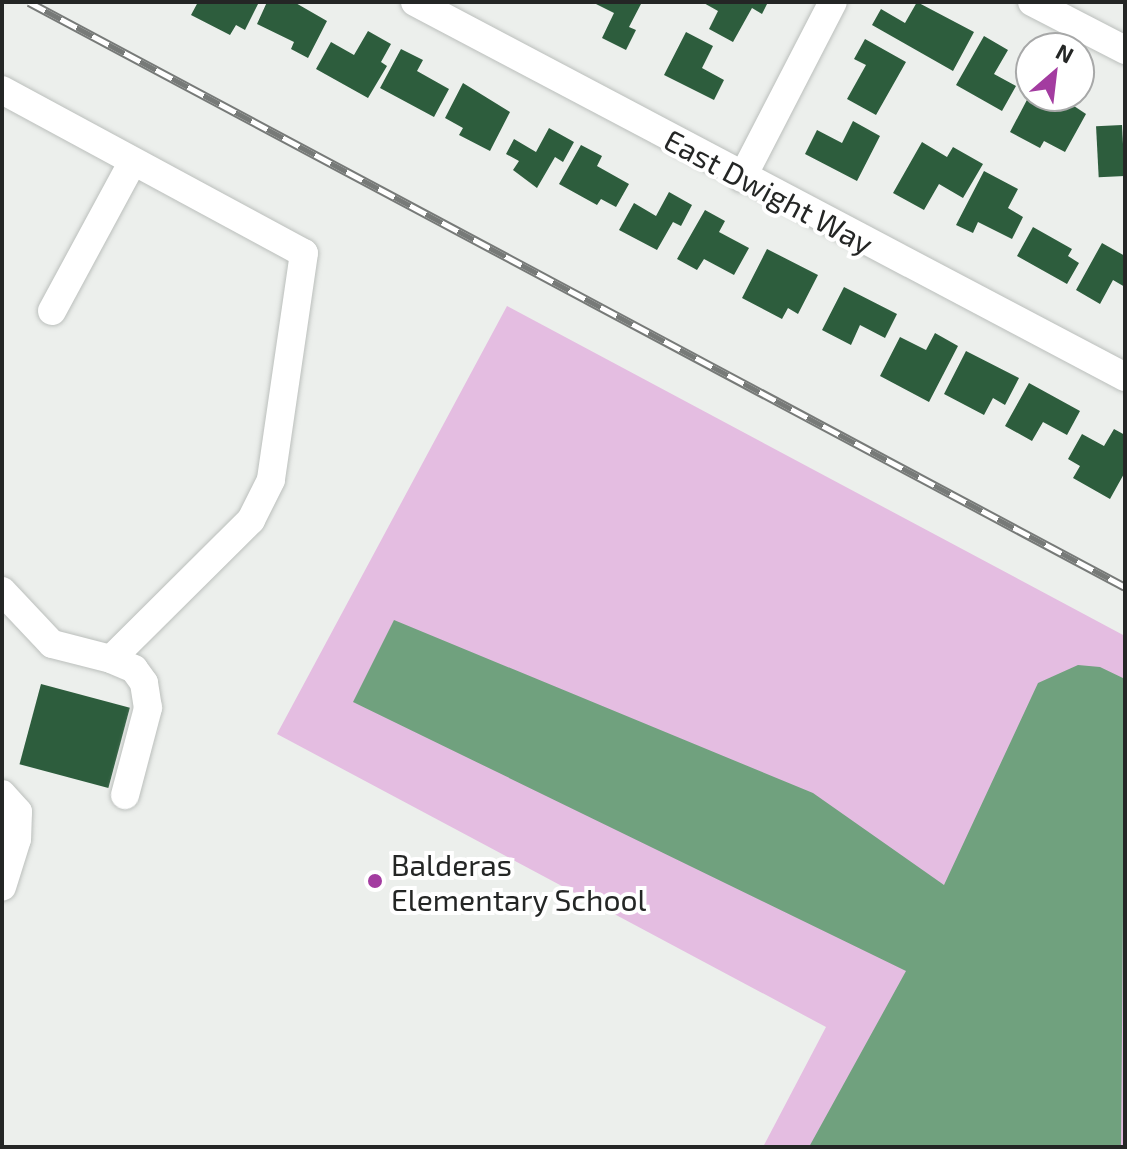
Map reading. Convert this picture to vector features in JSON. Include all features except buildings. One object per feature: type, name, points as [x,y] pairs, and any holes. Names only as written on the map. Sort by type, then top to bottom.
[{"type":"street","name":"East Dwight Way","points":[[415,2],[742,178],[1125,377]]},
{"type":"street","points":[[742,178],[833,2]]},
{"type":"street","points":[[1032,2],[1125,50]]},
{"type":"street","points":[[2,90],[304,253],[271,480],[251,520],[111,659]]},
{"type":"street","points":[[52,311],[133,161]]},
{"type":"street","points":[[2,591],[52,644],[111,659],[134,669],[144,683],[148,708],[144,739],[125,795]]},
{"type":"street","points":[[2,794],[18,812],[17,839],[2,887]]},
{"type":"shaded area","points":[[507,306],[1125,636],[1125,1147],[763,1147],[826,1027],[277,734]]},
{"type":"shaded area","points":[[394,620],[813,793],[944,885],[1038,683],[1078,665],[1100,667],[1125,679],[1121,1147],[809,1147],[906,971],[353,702]]},
{"type":"railway","points":[[29,2],[1125,587]]},
{"type":"place","name":"Balderas Elementary School","points":[[375,881]]}]
